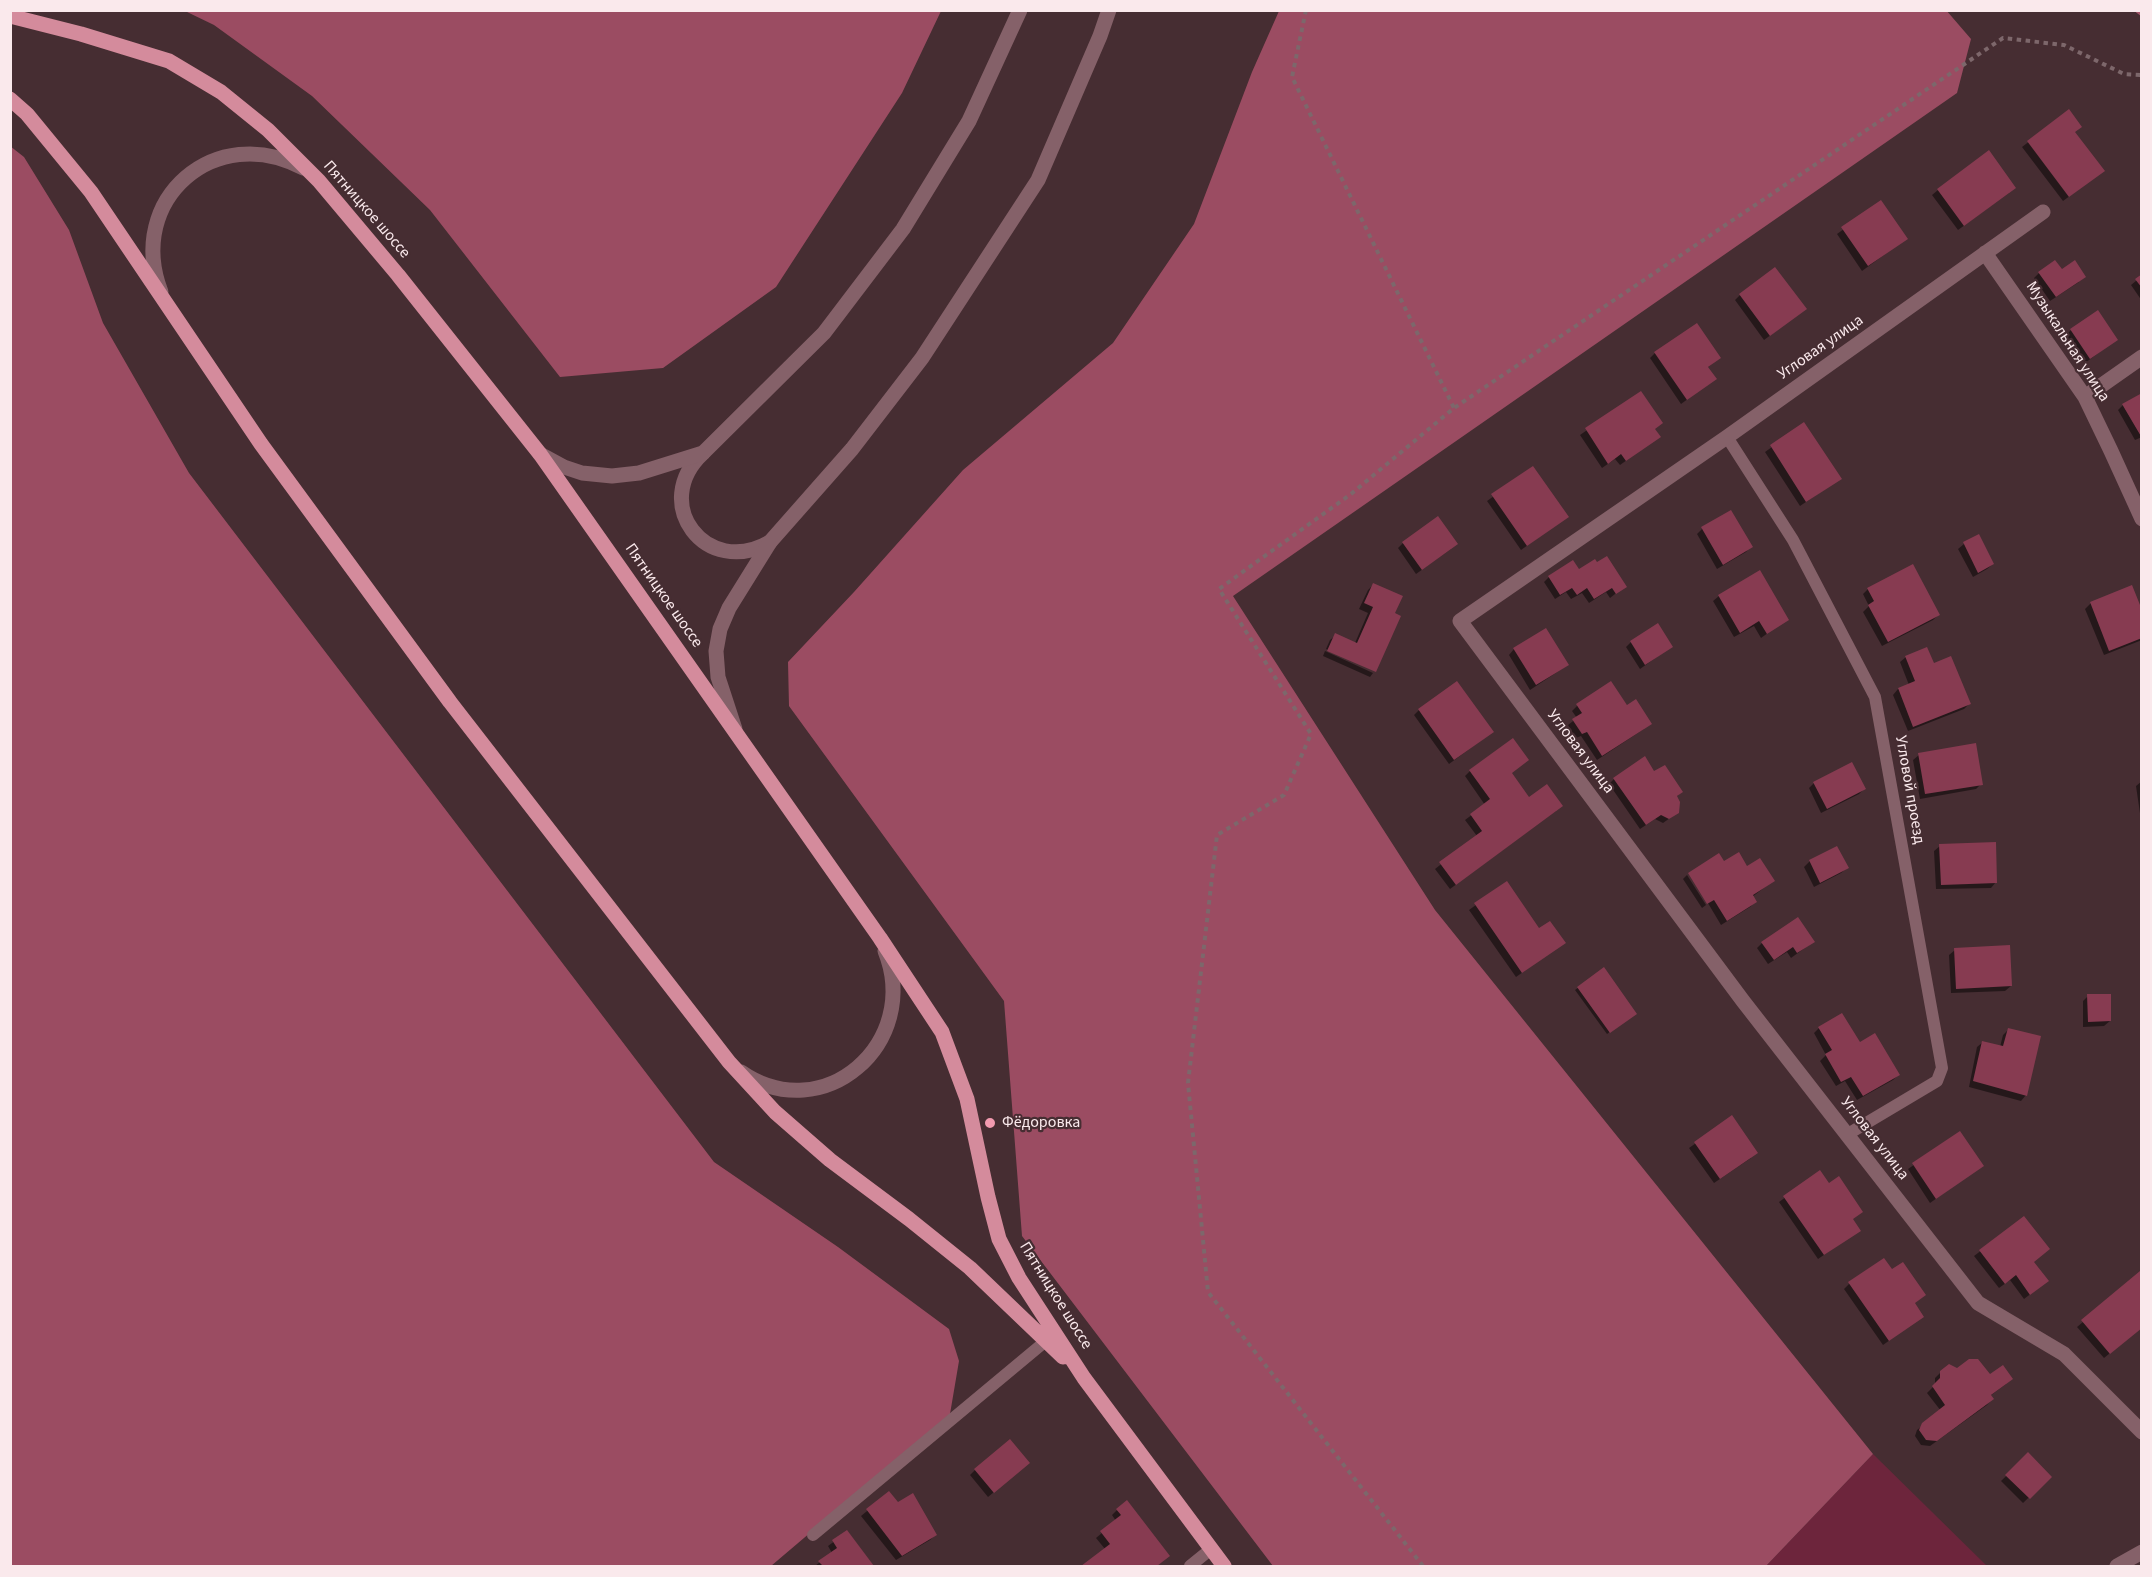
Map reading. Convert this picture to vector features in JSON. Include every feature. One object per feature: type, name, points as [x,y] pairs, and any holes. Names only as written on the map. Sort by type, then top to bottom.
[{"type":"main road","name":"Пятницкое шоссе","points":[[11,16],[81,34],[169,61],[221,92],[268,130],[319,181],[398,275],[540,454],[880,938],[942,1032],[967,1099],[999,1239],[1019,1278],[1084,1378],[1224,1566]]},
{"type":"main road","name":"Пятницкое шоссе","points":[[10,99],[27,114],[91,192],[261,444],[450,702],[729,1062],[775,1112],[830,1160],[970,1268],[1084,1378]]},
{"type":"street","points":[[770,542],[749,552],[726,552],[704,543],[689,526],[681,504],[681,492],[688,470],[824,333],[903,229],[969,121],[1020,10]]},
{"type":"street","points":[[737,734],[718,677],[716,651],[720,629],[729,608],[770,542],[852,449],[922,358],[1031,190],[1056,139],[1109,10]]},
{"type":"street","points":[[171,310],[156,280],[152,246],[160,212],[179,183],[192,172],[223,156],[257,153],[274,155],[290,161],[306,169],[319,181]]},
{"type":"street","name":"Угловая улица","points":[[2043,212],[1727,437],[1460,621],[1736,991],[1978,1303],[2064,1354],[2142,1432]]},
{"type":"street","name":"Музыкальная улица","points":[[1985,253],[2085,397],[2142,519]]},
{"type":"street","points":[[2085,397],[2142,357]]},
{"type":"street","points":[[540,454],[564,467],[582,473],[612,476],[639,473],[703,453]]},
{"type":"street","points":[[729,1062],[742,1073],[757,1081],[790,1089],[824,1085],[854,1070],[878,1046],[891,1015],[893,981],[890,964],[880,938]]},
{"type":"street","points":[[2117,1566],[2142,1552]]},
{"type":"lane","name":"Угловой проезд","points":[[1727,437],[1793,540],[1875,697],[1942,1068],[1937,1080],[1848,1134]]},
{"type":"lane","points":[[813,1535],[1047,1340]]},
{"type":"lane","points":[[1190,1566],[1211,1549]]},
{"type":"path","points":[[1306,10],[1292,77],[1454,408]]},
{"type":"path","points":[[1423,1566],[1208,1293],[1188,1083],[1217,835],[1284,795],[1311,734],[1219,590],[1351,494],[1454,408],[2003,38],[2064,45],[2124,74],[2142,75]]},
{"type":"shaded area","points":[[1946,10],[1971,39],[1957,93],[1233,596],[1435,910],[1873,1454],[1766,1566],[1273,1566],[1022,1236],[1004,1001],[789,706],[788,662],[963,470],[1113,343],[1194,224],[1252,72],[1279,11]]},
{"type":"shaded area","points":[[185,11],[941,11],[902,93],[776,287],[663,368],[560,377],[430,210],[312,96],[214,25]]},
{"type":"shaded area","points":[[10,146],[24,157],[69,230],[103,323],[189,473],[714,1162],[838,1247],[949,1329],[959,1361],[950,1414],[771,1566],[11,1566]]},
{"type":"shaded area","points":[[1873,1454],[1987,1566],[1766,1566]]},
{"type":"building","points":[[2069,109],[2082,127],[2075,132],[2105,171],[2069,197],[2027,141]]},
{"type":"building","points":[[1989,150],[2016,188],[1964,226],[1937,189]]},
{"type":"building","points":[[1881,200],[1908,239],[1868,266],[1841,227]]},
{"type":"building","points":[[2055,260],[2062,269],[2075,260],[2086,277],[2056,297],[2038,272]]},
{"type":"building","points":[[1775,267],[1807,309],[1770,336],[1739,294]]},
{"type":"building","points":[[2142,274],[2142,288],[2135,279]]},
{"type":"building","points":[[2098,310],[2118,340],[2090,359],[2070,329]]},
{"type":"building","points":[[1697,323],[1721,358],[1708,367],[1717,379],[1687,400],[1654,352]]},
{"type":"building","points":[[1641,391],[1663,423],[1655,429],[1661,437],[1626,461],[1621,454],[1608,464],[1585,428]]},
{"type":"building","points":[[2142,393],[2142,438],[2122,404]]},
{"type":"building","points":[[1804,422],[1842,479],[1806,502],[1770,445]]},
{"type":"building","points":[[1533,466],[1569,517],[1527,546],[1491,494]]},
{"type":"building","points":[[1731,510],[1753,547],[1723,565],[1701,527]]},
{"type":"building","points":[[1438,516],[1458,544],[1422,570],[1402,542]]},
{"type":"building","points":[[1979,534],[1994,564],[1978,573],[1963,542]]},
{"type":"building","points":[[1607,556],[1627,587],[1616,594],[1612,588],[1594,599],[1587,588],[1577,595],[1572,588],[1560,595],[1548,576],[1573,560],[1579,569],[1595,559],[1597,562]]},
{"type":"building","points":[[1913,564],[1940,615],[1888,642],[1868,605],[1874,601],[1867,588]]},
{"type":"building","points":[[1760,570],[1789,620],[1767,634],[1759,621],[1740,633],[1718,595]]},
{"type":"building","points":[[1373,583],[1403,596],[1395,613],[1401,616],[1376,672],[1327,651],[1335,633],[1357,643],[1373,607],[1364,603]]},
{"type":"building","points":[[2132,585],[2142,610],[2142,638],[2109,651],[2090,602]]},
{"type":"building","points":[[1658,623],[1673,647],[1645,665],[1630,641]]},
{"type":"building","points":[[1546,628],[1569,665],[1536,685],[1513,648]]},
{"type":"building","points":[[1927,647],[1934,663],[1951,656],[1971,704],[1913,727],[1898,688],[1915,681],[1905,656]]},
{"type":"building","points":[[1457,681],[1494,732],[1454,760],[1418,709]]},
{"type":"building","points":[[1611,681],[1627,705],[1636,699],[1652,724],[1602,756],[1587,732],[1582,734],[1572,719],[1582,713],[1576,704]]},
{"type":"building","points":[[1513,738],[1529,760],[1512,773],[1529,797],[1547,784],[1563,806],[1456,885],[1439,862],[1482,831],[1470,814],[1490,799],[1469,770]]},
{"type":"building","points":[[1976,743],[1983,785],[1925,794],[1918,753]]},
{"type":"building","points":[[1645,756],[1654,771],[1665,765],[1683,792],[1677,796],[1680,802],[1679,813],[1669,819],[1661,815],[1646,825],[1613,778]]},
{"type":"building","points":[[1852,762],[1866,789],[1827,809],[1813,782]]},
{"type":"building","points":[[1996,842],[1997,883],[1941,885],[1939,844]]},
{"type":"building","points":[[1837,846],[1849,868],[1820,883],[1809,860]]},
{"type":"building","points":[[1739,852],[1747,866],[1760,858],[1775,881],[1753,895],[1757,902],[1727,921],[1714,900],[1707,904],[1688,873],[1719,853],[1724,861]]},
{"type":"building","points":[[1507,881],[1539,928],[1550,921],[1566,943],[1522,973],[1474,903]]},
{"type":"building","points":[[1798,917],[1815,942],[1797,953],[1793,947],[1774,960],[1761,942]]},
{"type":"building","points":[[2010,945],[2012,986],[1956,989],[1954,948]]},
{"type":"building","points":[[1604,967],[1637,1014],[1610,1033],[1577,987]]},
{"type":"building","points":[[2087,994],[2111,994],[2111,1021],[2088,1022]]},
{"type":"building","points":[[1842,1013],[1860,1042],[1875,1033],[1900,1075],[1863,1096],[1851,1077],[1841,1082],[1825,1054],[1832,1050],[1818,1027]]},
{"type":"building","points":[[2008,1028],[2041,1036],[2027,1096],[1973,1081],[1982,1041],[2003,1046]]},
{"type":"building","points":[[1732,1115],[1758,1153],[1720,1179],[1694,1142]]},
{"type":"building","points":[[1960,1131],[1984,1166],[1936,1199],[1912,1163]]},
{"type":"building","points":[[1820,1170],[1829,1183],[1839,1176],[1863,1212],[1853,1219],[1861,1231],[1824,1255],[1783,1196]]},
{"type":"building","points":[[2024,1216],[2050,1249],[2034,1262],[2049,1281],[2030,1295],[2016,1275],[2005,1284],[1979,1250]]},
{"type":"building","points":[[1884,1258],[1892,1269],[1903,1262],[1926,1295],[1915,1303],[1924,1317],[1889,1341],[1848,1282]]},
{"type":"building","points":[[2140,1271],[2142,1328],[2110,1354],[2081,1320]]},
{"type":"building","points":[[1969,1359],[1978,1359],[1990,1374],[2003,1365],[2013,1379],[1991,1395],[1994,1399],[1937,1441],[1926,1440],[1919,1430],[1922,1423],[1945,1405],[1932,1386],[1940,1378],[1940,1371],[1949,1364],[1957,1368]]},
{"type":"building","points":[[1010,1439],[1030,1463],[994,1493],[974,1469]]},
{"type":"building","points":[[2028,1452],[2052,1477],[2030,1499],[2005,1475]]},
{"type":"building","points":[[889,1491],[898,1502],[913,1493],[937,1535],[902,1556],[866,1509]]},
{"type":"building","points":[[1127,1500],[1170,1556],[1157,1566],[1081,1566],[1110,1544],[1100,1531],[1121,1515],[1116,1509]]},
{"type":"building","points":[[847,1530],[874,1566],[823,1566],[818,1561],[837,1548],[832,1540]]},
{"type":"waterway","points":[[2138,10],[2142,13]]},
{"type":"place","name":"Фёдоровка","points":[[990,1123]]}]
